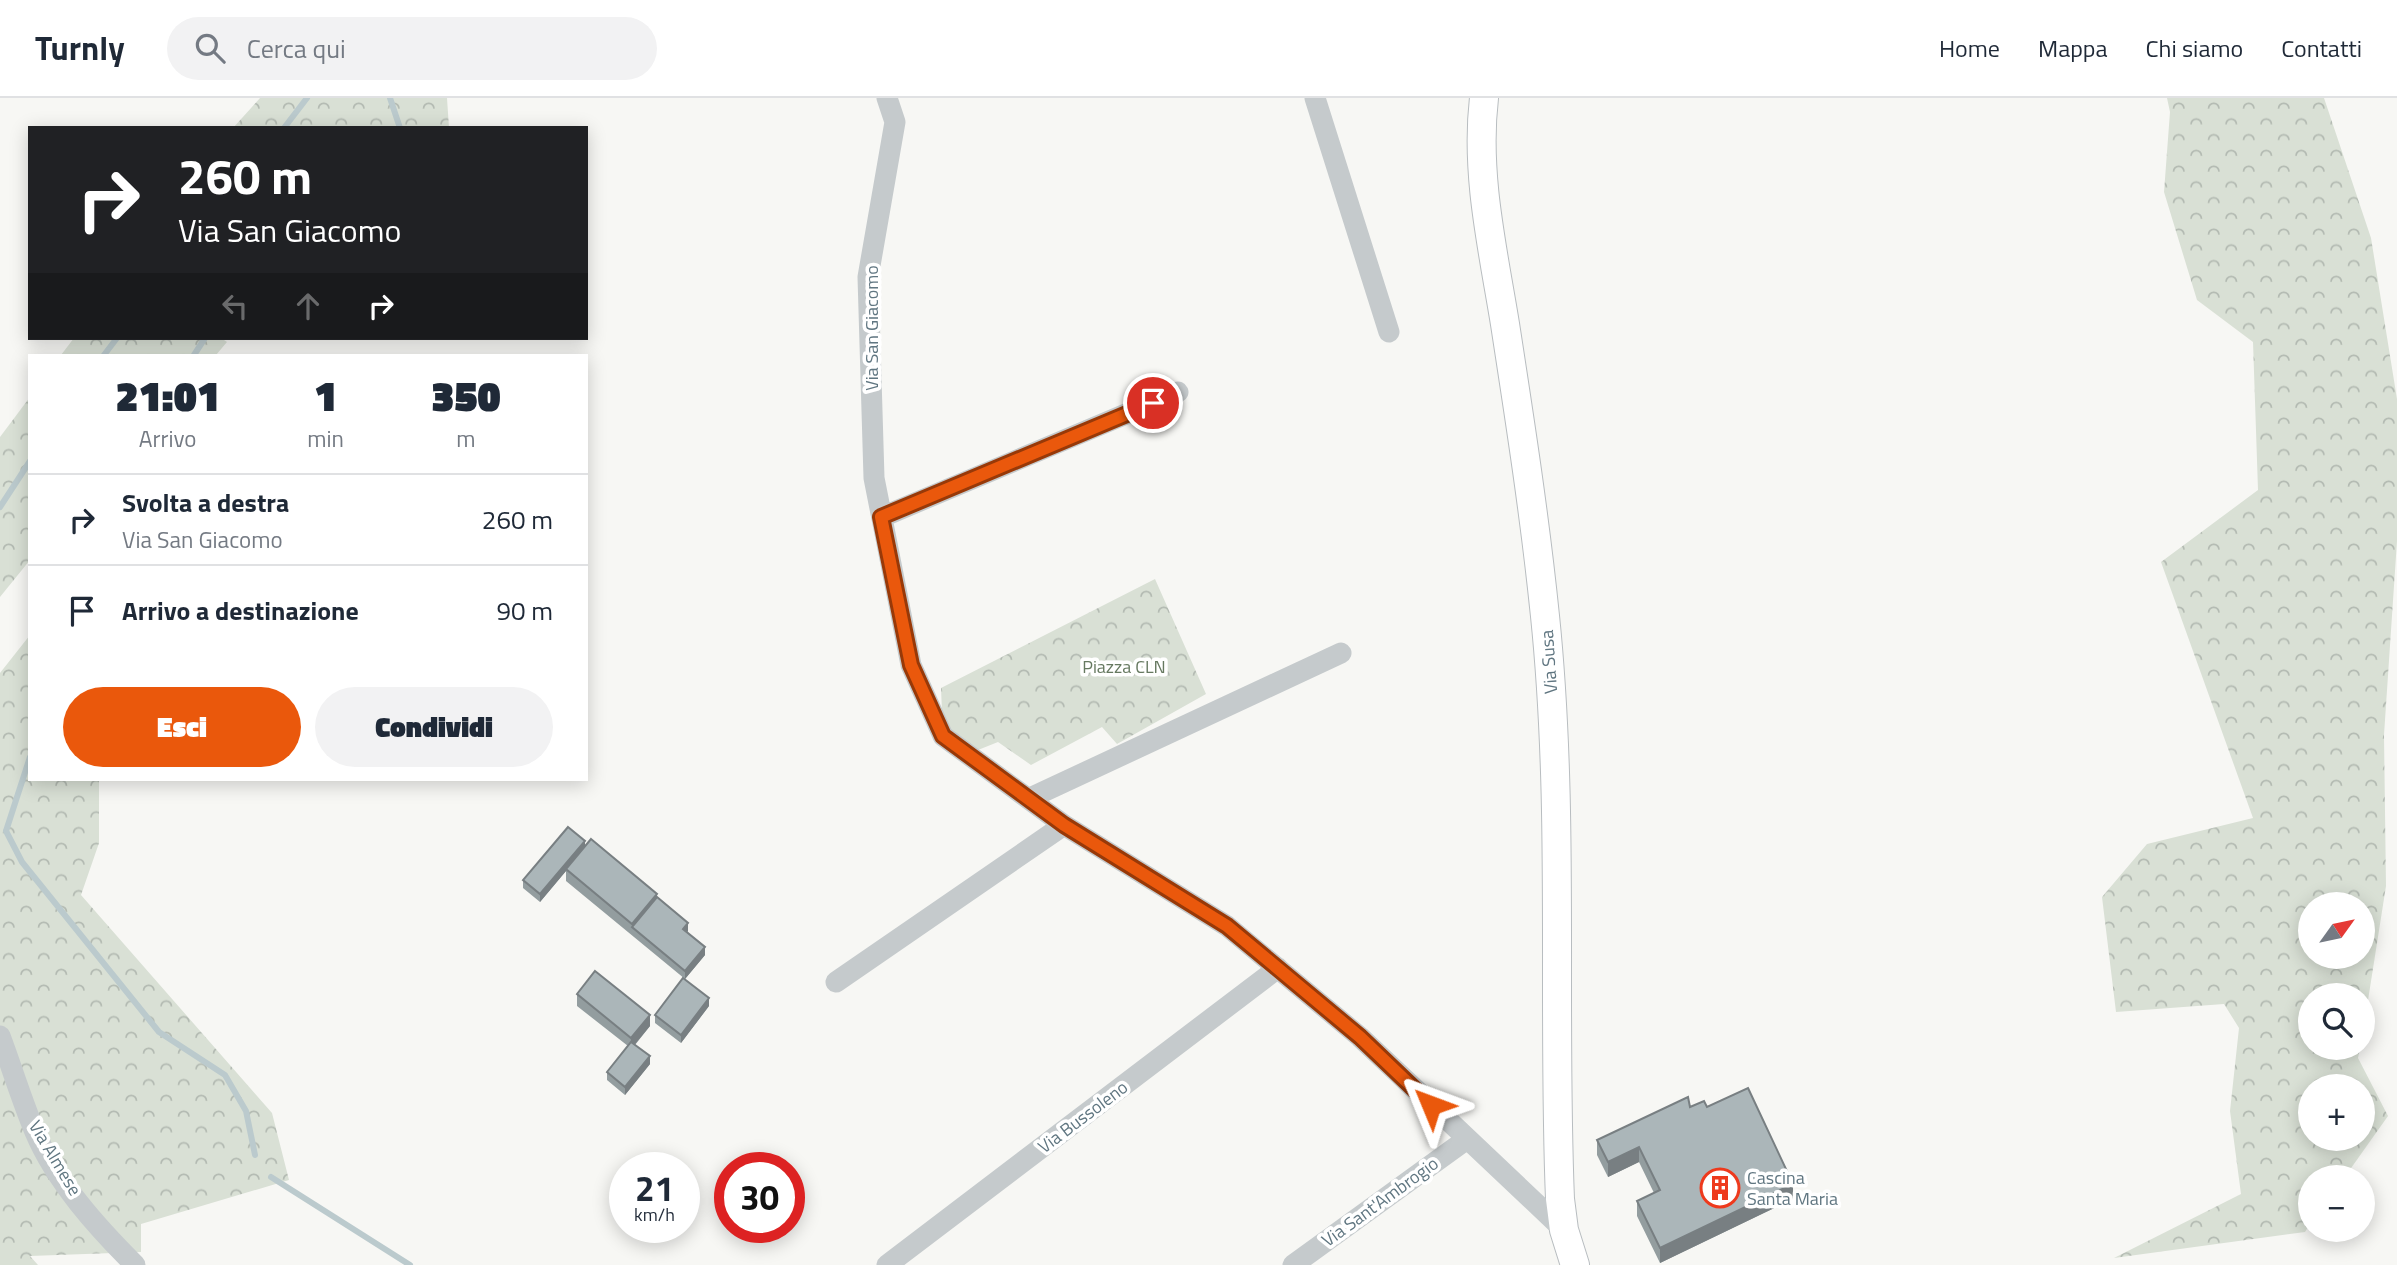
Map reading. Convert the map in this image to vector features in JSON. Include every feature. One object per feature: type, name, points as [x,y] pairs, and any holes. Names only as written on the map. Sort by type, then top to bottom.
[{"type":"main road","name":"Via Susa","points":[[1484,98],[1482,154],[1485,204],[1537,539],[1552,700],[1559,872],[1558,1152],[1564,1230],[1575,1265]]},
{"type":"street","name":"Via San Giacomo","points":[[887,98],[895,122],[868,277],[873,478],[911,665],[943,736],[1064,825],[1227,926],[1360,1037],[1564,1230]]},
{"type":"street","points":[[1315,98],[1389,332]]},
{"type":"street","points":[[881,517],[1178,392]]},
{"type":"street","points":[[1030,798],[1341,653]]},
{"type":"street","points":[[836,982],[1064,825]]},
{"type":"street","name":"Via Bussoleno","points":[[887,1265],[1278,968]]},
{"type":"street","name":"Via Almese","points":[[0,1036],[43,1146],[63,1179],[110,1240],[135,1265]]},
{"type":"street","name":"Via Sant'Ambrogio","points":[[1293,1265],[1467,1139]]},
{"type":"green space","points":[[260,98],[447,98],[449,126],[235,126]]},
{"type":"green space","points":[[2167,98],[2324,98],[2371,238],[2397,399],[2397,541],[2384,735],[2386,886],[2375,956],[2375,892],[2298,892],[2298,970],[2373,970],[2371,983],[2298,983],[2298,1060],[2359,1060],[2366,1074],[2298,1074],[2298,1151],[2363,1151],[2353,1165],[2298,1165],[2298,1233],[2114,1258],[2241,1194],[2230,1111],[2239,1028],[2224,1004],[2116,1012],[2102,897],[2147,844],[2253,818],[2161,562],[2258,490],[2253,342],[2197,300],[2164,192],[2170,112]]},
{"type":"green space","points":[[72,340],[227,342],[217,354],[62,354]]},
{"type":"green space","points":[[28,400],[28,562],[0,597],[0,437]]},
{"type":"green space","name":"Piazza CLN","points":[[1155,579],[1206,694],[1117,744],[1102,727],[1031,765],[998,742],[968,754],[943,736],[941,688]]},
{"type":"green space","points":[[28,638],[28,781],[99,781],[99,843],[81,895],[272,1113],[289,1180],[141,1224],[141,1252],[30,1256],[38,1265],[0,1265],[0,673]]},
{"type":"green space","points":[[2375,1091],[2388,1116],[2375,1134]]},
{"type":"building","points":[[568,827],[585,841],[540,894],[523,880]]},
{"type":"building","points":[[591,839],[657,894],[632,924],[566,869]]},
{"type":"building","points":[[657,897],[688,923],[683,929],[705,947],[685,971],[632,927]]},
{"type":"building","points":[[595,971],[650,1015],[631,1038],[577,994]]},
{"type":"building","points":[[683,978],[709,998],[681,1035],[655,1015]]},
{"type":"building","points":[[631,1042],[650,1056],[625,1087],[607,1072]]},
{"type":"building","name":"Cascina Santa Maria","points":[[1748,1088],[1793,1184],[1660,1248],[1637,1201],[1660,1190],[1639,1147],[1608,1162],[1597,1140],[1688,1097],[1690,1107],[1704,1101],[1707,1107]]},
{"type":"waterway","points":[[286,126],[307,98]]},
{"type":"waterway","points":[[390,98],[399,126]]},
{"type":"waterway","points":[[105,354],[115,340]]},
{"type":"waterway","points":[[195,354],[204,340]]},
{"type":"waterway","points":[[0,507],[28,464]]},
{"type":"waterway","points":[[28,763],[6,831],[22,862],[159,1032],[225,1075],[246,1111],[255,1155]]},
{"type":"waterway","points":[[271,1177],[410,1265]]},
{"type":"place","name":"Cascina Santa Maria","points":[[1720,1188]]},
{"type":"route","points":[[1153,403],[881,517],[911,665],[943,736],[1064,825],[1227,926],[1360,1037],[1431,1105]]}]
